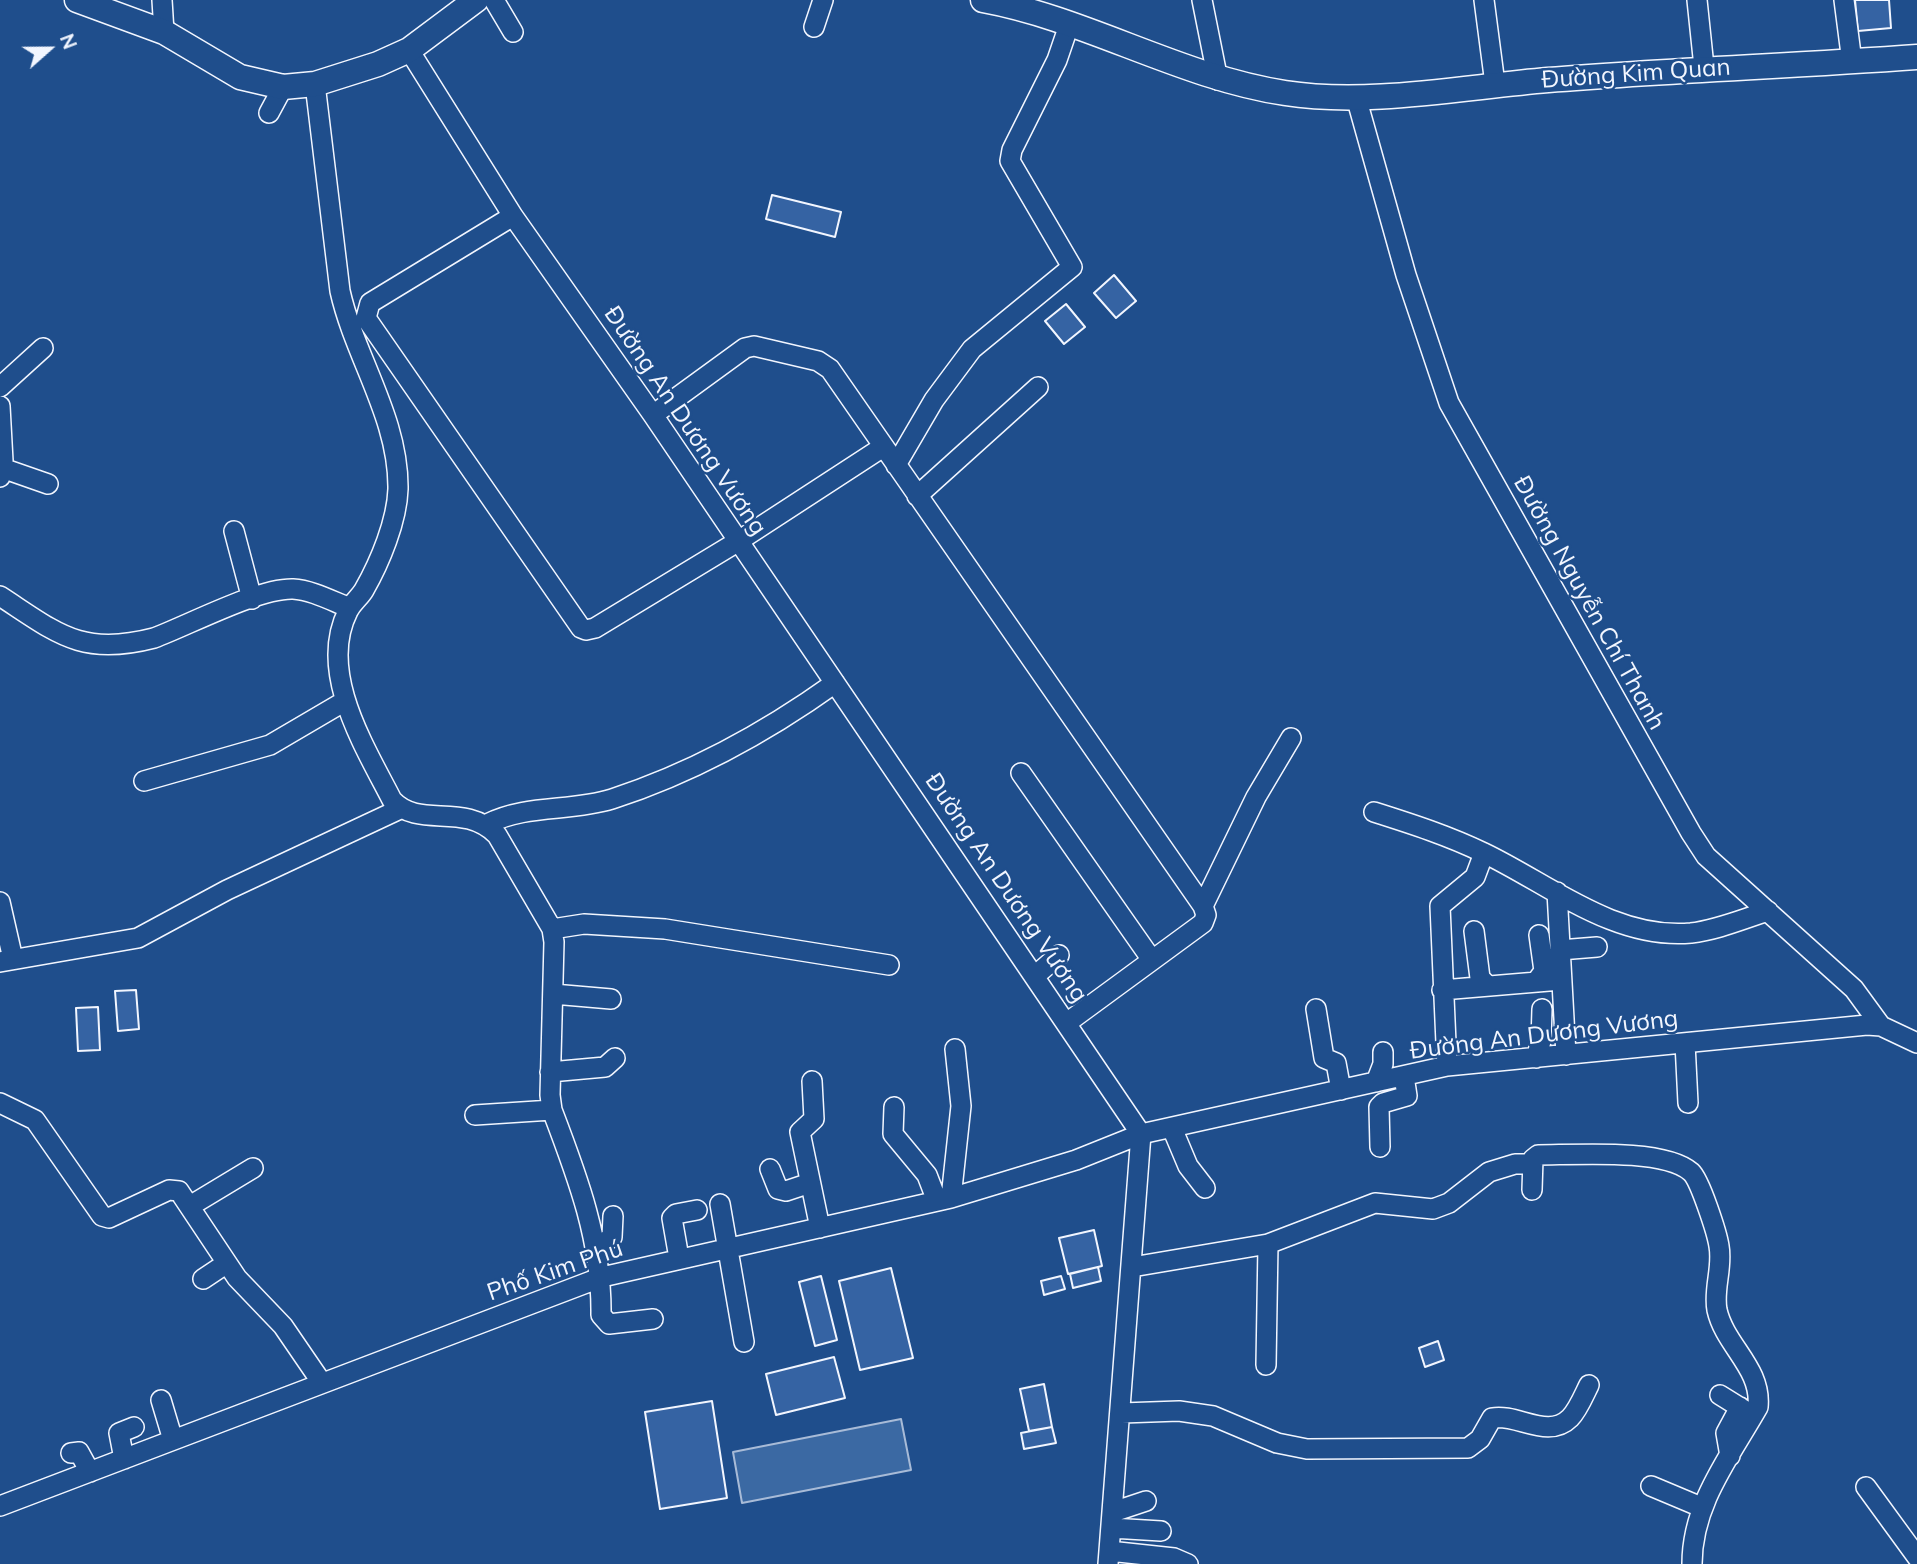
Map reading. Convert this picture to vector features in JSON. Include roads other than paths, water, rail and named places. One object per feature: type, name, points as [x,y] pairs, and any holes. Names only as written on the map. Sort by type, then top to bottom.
[{"type":"main road","points":[[76,0],[164,32],[240,77],[283,88],[314,84],[378,64],[409,50],[476,0]]},
{"type":"main road","name":"Đường Kim Quan","points":[[983,0],[1019,3],[1069,25],[1218,80],[1287,94],[1356,97],[1704,67],[1917,57]]},
{"type":"street","points":[[162,0],[164,32]]},
{"type":"street","points":[[494,0],[513,32]]},
{"type":"street","points":[[814,27],[822,0]]},
{"type":"street","points":[[1202,0],[1218,80]]},
{"type":"street","points":[[1484,0],[1495,84]]},
{"type":"street","points":[[1696,0],[1704,67]]},
{"type":"street","points":[[1844,0],[1852,62]]},
{"type":"street","points":[[895,465],[934,400],[972,349],[1072,267],[1010,161],[1012,150],[1057,60],[1069,25]]},
{"type":"street","name":"Đường An Dương Vương","points":[[409,50],[513,216],[653,415],[737,542],[1068,1022],[1141,1134],[1447,1066],[1867,1025],[1881,1026]]},
{"type":"street","points":[[314,84],[340,291],[345,313],[388,424],[398,490],[389,532],[364,590],[350,608],[342,625],[339,644],[345,701],[380,778],[400,809],[410,814],[472,817],[486,824],[498,835],[552,929],[552,1110],[585,1199],[602,1277],[601,1315],[605,1323],[653,1319]]},
{"type":"street","points":[[269,113],[283,88]]},
{"type":"street","name":"Đường Nguyễn Chí Thanh","points":[[1356,97],[1406,275],[1449,403],[1691,833],[1706,856],[1854,989],[1881,1026],[1917,1043]]},
{"type":"street","points":[[513,216],[370,303],[366,318],[577,624],[591,630],[737,542],[883,447]]},
{"type":"street","points":[[653,415],[745,348],[763,346],[818,361],[830,369],[1203,906],[1206,915],[1203,923],[1068,1022]]},
{"type":"street","points":[[0,387],[43,348]]},
{"type":"street","points":[[917,496],[1038,387]]},
{"type":"street","points":[[0,407],[1,472],[48,484]]},
{"type":"street","points":[[234,531],[252,599]]},
{"type":"street","points":[[0,596],[64,637],[81,644],[138,643],[272,591],[294,589],[350,608]]},
{"type":"street","points":[[486,824],[530,809],[583,806],[649,785],[765,730],[835,683]]},
{"type":"street","points":[[144,781],[270,745],[345,701]]},
{"type":"street","points":[[1203,906],[1256,797],[1291,738]]},
{"type":"street","points":[[1021,773],[1153,960]]},
{"type":"street","points":[[0,902],[6,960],[138,938],[227,890],[400,809]]},
{"type":"street","points":[[1374,812],[1433,831],[1484,853],[1600,917],[1637,928],[1688,933],[1768,911]]},
{"type":"street","points":[[1447,1066],[1440,906],[1475,877],[1484,853]]},
{"type":"street","points":[[1557,892],[1566,1055]]},
{"type":"street","points":[[552,929],[584,924],[665,929],[889,965]]},
{"type":"street","points":[[1474,931],[1480,978],[1488,986]]},
{"type":"street","points":[[1536,982],[1544,971],[1539,935]]},
{"type":"street","points":[[1560,950],[1597,947]]},
{"type":"street","points":[[1036,975],[1059,955]]},
{"type":"street","points":[[1442,990],[1561,980]]},
{"type":"street","points":[[552,994],[611,999]]},
{"type":"street","points":[[1315,1009],[1324,1058],[1336,1063],[1340,1090]]},
{"type":"street","points":[[1536,1058],[1541,1041],[1542,1009]]},
{"type":"street","points":[[1685,1043],[1688,1103]]},
{"type":"street","points":[[944,1200],[961,1106],[954,1049]]},
{"type":"street","points":[[1376,1082],[1383,1064],[1383,1052]]},
{"type":"street","points":[[550,1072],[605,1067],[615,1058]]},
{"type":"street","points":[[1380,1147],[1380,1107],[1383,1103],[1407,1096],[1404,1076]]},
{"type":"street","points":[[812,1081],[814,1119],[800,1132],[820,1228]]},
{"type":"street","points":[[0,1103],[35,1120],[102,1216],[109,1217],[169,1190],[179,1191],[227,1263],[299,1347],[322,1383]]},
{"type":"street","points":[[894,1107],[892,1134],[927,1175],[944,1200]]},
{"type":"street","points":[[475,1115],[552,1110]]},
{"type":"street","points":[[1172,1128],[1188,1166],[1205,1188]]},
{"type":"street","points":[[1141,1134],[1109,1558],[1174,1558],[1188,1564]]},
{"type":"street","name":"Phố Kim Phú","points":[[0,1506],[602,1277],[944,1200],[1076,1160],[1141,1134]]},
{"type":"street","points":[[1532,1189],[1533,1164],[1538,1156],[1621,1154],[1682,1166],[1696,1177],[1719,1245],[1715,1292],[1721,1324],[1751,1371],[1759,1394],[1747,1411],[1730,1456],[1701,1507],[1692,1537],[1692,1564]]},
{"type":"street","points":[[1132,1267],[1268,1244],[1376,1203],[1433,1209],[1448,1203],[1489,1172],[1515,1164],[1533,1164]]},
{"type":"street","points":[[190,1206],[253,1168]]},
{"type":"street","points":[[770,1168],[778,1189],[786,1191],[810,1183]]},
{"type":"street","points":[[720,1204],[744,1342]]},
{"type":"street","points":[[679,1258],[672,1218],[676,1214],[697,1210]]},
{"type":"street","points":[[596,1248],[612,1237],[613,1216]]},
{"type":"street","points":[[1266,1365],[1268,1244]]},
{"type":"street","points":[[203,1279],[227,1263]]},
{"type":"street","points":[[1122,1413],[1170,1411],[1213,1416],[1277,1443],[1307,1449],[1468,1448],[1480,1439],[1485,1426],[1492,1418],[1503,1416],[1545,1428],[1559,1425],[1570,1418],[1589,1385]]},
{"type":"street","points":[[1720,1395],[1747,1411]]},
{"type":"street","points":[[161,1400],[173,1440]]},
{"type":"street","points":[[124,1459],[119,1433],[134,1427]]},
{"type":"street","points":[[71,1453],[79,1452],[90,1472]]},
{"type":"street","points":[[1651,1486],[1701,1507]]},
{"type":"street","points":[[1866,1487],[1917,1557]]},
{"type":"street","points":[[1112,1520],[1146,1501]]},
{"type":"street","points":[[1112,1520],[1161,1531]]},
{"type":"water","points":[[901,1419],[911,1470],[742,1503],[733,1452]]}]
